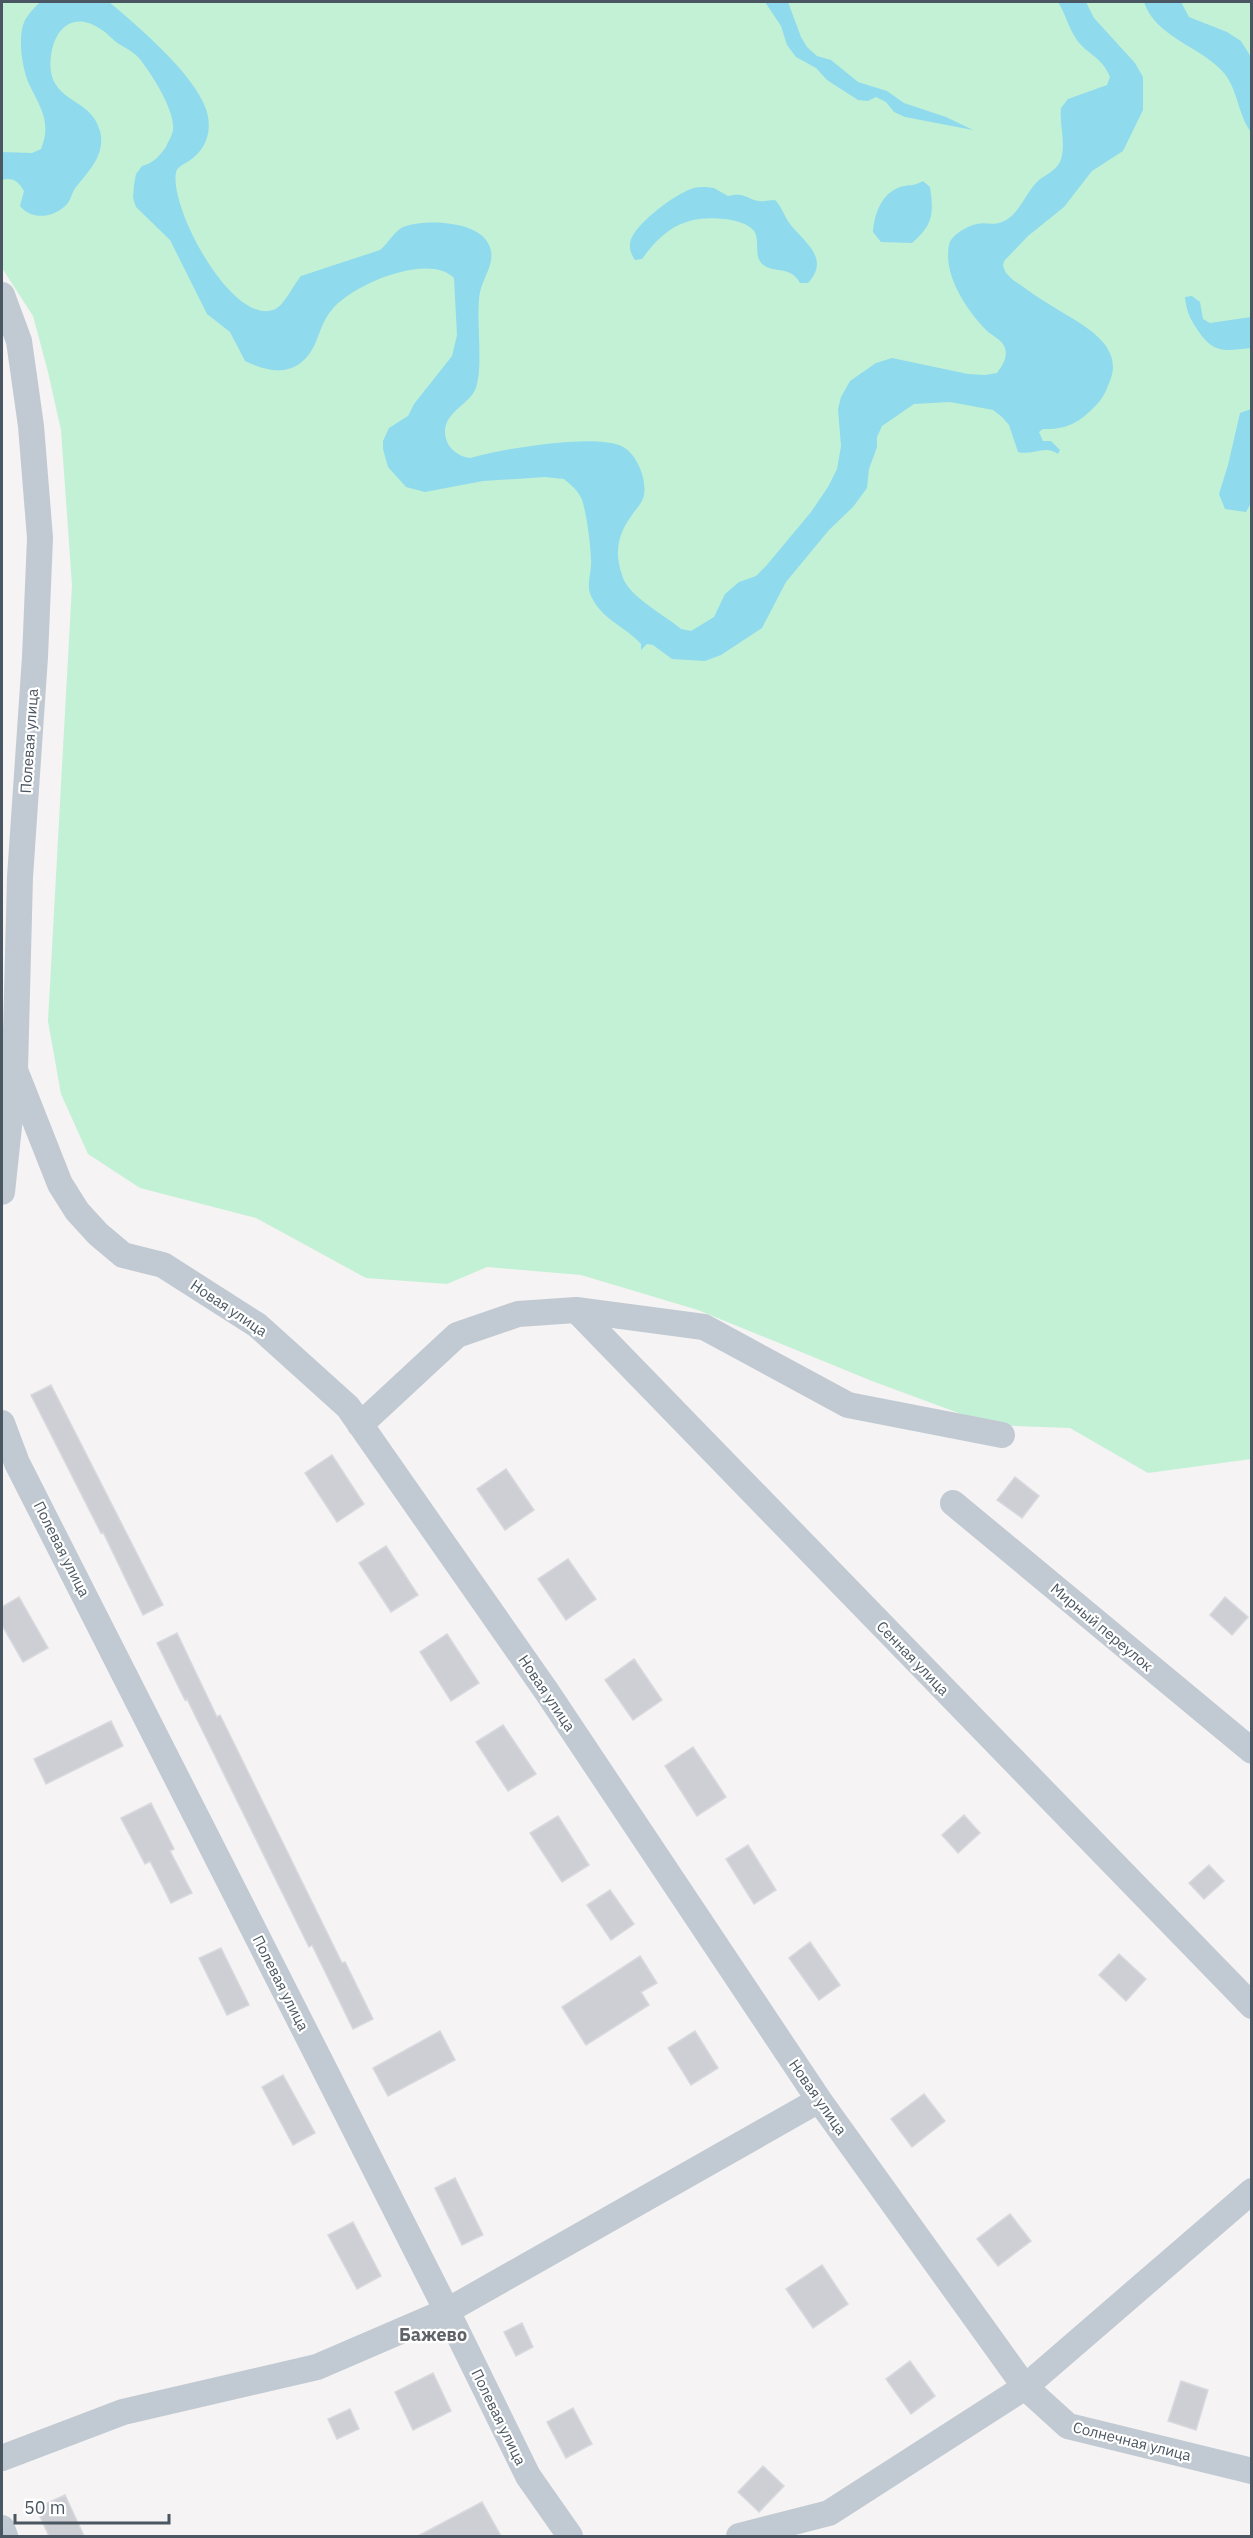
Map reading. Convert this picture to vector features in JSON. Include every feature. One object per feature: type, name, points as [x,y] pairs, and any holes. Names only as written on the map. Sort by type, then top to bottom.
[{"type":"street","name":"Полевая улица","points":[[2,295],[19,341],[31,426],[40,538],[35,657],[20,878],[15,1070],[2,1192]]},
{"type":"street","name":"Новая улица","points":[[15,1070],[60,1184],[77,1211],[98,1234],[123,1255],[163,1265],[257,1325],[348,1407],[554,1702],[819,2100],[1025,2387]]},
{"type":"street","points":[[360,1425],[458,1335],[518,1314],[576,1310],[704,1327],[848,1404],[1002,1435]]},
{"type":"street","name":"Сенная улица","points":[[576,1310],[1251,2006]]},
{"type":"street","name":"Полевая улица","points":[[2,1423],[17,1463],[447,2311],[528,2476],[570,2536]]},
{"type":"street","name":"Мирный переулок","points":[[953,1503],[1251,1750]]},
{"type":"street","points":[[2,2458],[123,2412],[317,2367],[447,2311],[819,2100]]},
{"type":"street","points":[[739,2536],[829,2513],[1025,2387],[1251,2191]]},
{"type":"street","name":"Солнечная улица","points":[[1025,2387],[1068,2426],[1251,2471]]},
{"type":"street","points":[[2,2528],[5,2536]]},
{"type":"green space","points":[[2,2],[1251,2],[1251,1459],[1148,1473],[1070,1428],[991,1425],[872,1381],[698,1310],[581,1275],[487,1267],[447,1284],[366,1278],[256,1218],[140,1188],[88,1154],[61,1094],[48,1021],[72,585],[61,430],[33,316],[2,268]]},
{"type":"water","points":[[40,2],[109,2],[164,51],[200,95],[208,116],[207,138],[200,151],[176,172],[176,189],[182,210],[206,259],[222,282],[239,299],[256,310],[277,308],[301,276],[380,250],[399,230],[406,226],[426,223],[452,224],[475,231],[483,237],[489,245],[491,257],[480,292],[479,372],[474,392],[448,420],[445,431],[449,446],[456,453],[470,458],[523,447],[567,442],[605,442],[625,448],[635,459],[642,473],[644,495],[620,537],[618,561],[620,569],[623,578],[633,592],[681,629],[691,631],[714,617],[725,594],[739,582],[756,576],[811,512],[837,469],[841,446],[838,409],[841,397],[850,381],[876,363],[892,358],[968,374],[997,373],[1001,368],[1005,358],[1005,348],[1002,342],[978,322],[958,291],[949,268],[949,245],[956,234],[969,227],[980,223],[999,223],[1012,216],[1034,185],[1060,162],[1063,149],[1061,108],[1068,99],[1107,85],[1110,77],[1106,70],[1098,59],[1079,43],[1058,2],[1086,2],[1094,18],[1135,63],[1143,77],[1143,110],[1123,151],[1092,171],[1064,207],[1028,236],[1004,261],[1003,266],[1013,280],[1095,334],[1110,354],[1113,365],[1111,378],[1101,399],[1080,419],[1067,426],[1043,429],[1039,432],[1043,441],[1051,441],[1060,450],[1058,454],[1049,450],[1018,452],[1009,425],[993,410],[950,402],[914,404],[882,426],[869,469],[867,488],[786,582],[762,628],[721,655],[705,661],[672,659],[653,645],[647,644],[641,650],[641,644],[607,617],[591,596],[589,584],[591,550],[584,505],[579,494],[564,479],[545,477],[483,481],[425,492],[406,487],[388,467],[383,441],[389,428],[408,416],[414,404],[452,356],[457,335],[454,278],[442,271],[427,269],[409,270],[372,282],[355,291],[331,311],[309,354],[294,367],[285,370],[266,369],[245,361],[230,332],[207,314],[170,240],[136,207],[133,198],[136,174],[142,166],[156,159],[166,147],[173,131],[172,118],[160,90],[138,57],[92,24],[75,22],[62,30],[53,45],[51,72],[61,91],[95,119],[101,139],[98,155],[68,203],[57,212],[37,216],[20,206],[24,191],[22,188],[12,180],[2,180],[2,152],[32,153],[41,149],[44,139],[45,123],[41,108],[26,77],[21,43],[25,20]]},
{"type":"water","points":[[765,2],[788,2],[807,47],[817,56],[831,60],[858,82],[887,91],[904,103],[946,117],[973,130],[905,117],[894,112],[886,102],[876,97],[868,101],[858,100],[827,80],[816,68],[796,57],[787,45],[781,26]]},
{"type":"water","points":[[1144,2],[1181,2],[1189,17],[1227,32],[1241,41],[1251,57],[1251,132],[1224,73],[1204,56],[1168,33],[1150,14]]},
{"type":"water","points":[[923,181],[930,187],[932,205],[932,212],[924,230],[912,243],[881,242],[873,232],[877,212],[883,200],[893,190]]},
{"type":"water","points":[[693,188],[714,188],[728,196],[742,195],[761,201],[775,200],[816,258],[817,266],[808,283],[800,283],[792,274],[769,268],[761,263],[754,231],[745,224],[729,219],[698,219],[677,226],[659,239],[642,259],[635,260],[630,243],[642,224],[658,209],[684,192]]},
{"type":"water","points":[[1192,296],[1200,302],[1203,319],[1210,323],[1251,317],[1251,348],[1226,350],[1208,343],[1192,322],[1186,306],[1185,297]]},
{"type":"water","points":[[1251,409],[1251,503],[1246,512],[1225,509],[1219,494],[1240,413]]},
{"type":"building","points":[[51,1385],[163,1605],[143,1615],[103,1532],[101,1533],[31,1395]]},
{"type":"building","points":[[332,1455],[364,1504],[337,1522],[305,1473]]},
{"type":"building","points":[[506,1469],[534,1510],[505,1530],[477,1489]]},
{"type":"building","points":[[1015,1477],[1039,1496],[1022,1518],[997,1500]]},
{"type":"building","points":[[386,1546],[418,1595],[391,1612],[359,1563]]},
{"type":"building","points":[[568,1559],[596,1599],[566,1620],[538,1579]]},
{"type":"building","points":[[19,1597],[48,1648],[23,1662],[2,1625],[2,1607]]},
{"type":"building","points":[[1225,1597],[1248,1617],[1232,1635],[1210,1615]]},
{"type":"building","points":[[177,1633],[217,1717],[220,1715],[342,1963],[345,1962],[373,2019],[353,2029],[312,1945],[309,1947],[157,1643]]},
{"type":"building","points":[[447,1634],[479,1683],[451,1701],[420,1652]]},
{"type":"building","points":[[634,1659],[662,1700],[633,1720],[605,1680]]},
{"type":"building","points":[[111,1721],[123,1746],[46,1784],[34,1759]]},
{"type":"building","points":[[503,1725],[536,1774],[508,1791],[476,1742]]},
{"type":"building","points":[[693,1747],[726,1797],[697,1816],[665,1766]]},
{"type":"building","points":[[151,1803],[174,1849],[170,1851],[192,1893],[171,1903],[150,1861],[145,1864],[121,1818]]},
{"type":"building","points":[[964,1815],[980,1833],[958,1853],[942,1835]]},
{"type":"building","points":[[558,1816],[589,1865],[562,1882],[530,1833]]},
{"type":"building","points":[[748,1845],[776,1890],[754,1904],[726,1859]]},
{"type":"building","points":[[1209,1865],[1224,1881],[1204,1899],[1189,1883]]},
{"type":"building","points":[[610,1890],[634,1924],[611,1940],[587,1905]]},
{"type":"building","points":[[810,1942],[840,1985],[819,2000],[789,1958]]},
{"type":"building","points":[[221,1948],[249,2005],[227,2015],[199,1958]]},
{"type":"building","points":[[1119,1954],[1146,1979],[1126,2001],[1099,1975]]},
{"type":"building","points":[[640,1956],[657,1983],[641,1992],[649,2005],[586,2045],[562,2007]]},
{"type":"building","points":[[440,2031],[455,2060],[388,2096],[373,2068]]},
{"type":"building","points":[[695,2031],[718,2068],[691,2085],[668,2048]]},
{"type":"building","points":[[283,2075],[315,2133],[293,2145],[262,2087]]},
{"type":"building","points":[[924,2094],[945,2121],[912,2147],[891,2119]]},
{"type":"building","points":[[455,2178],[483,2235],[462,2245],[435,2188]]},
{"type":"building","points":[[1010,2214],[1031,2241],[998,2266],[977,2239]]},
{"type":"building","points":[[353,2222],[381,2276],[357,2289],[328,2235]]},
{"type":"building","points":[[822,2265],[848,2304],[813,2328],[786,2289]]},
{"type":"building","points":[[522,2323],[533,2347],[516,2356],[504,2332]]},
{"type":"building","points":[[910,2361],[935,2396],[911,2414],[886,2379]]},
{"type":"building","points":[[433,2373],[451,2411],[413,2430],[395,2392]]},
{"type":"building","points":[[1181,2381],[1208,2390],[1196,2430],[1168,2421]]},
{"type":"building","points":[[573,2408],[592,2444],[566,2458],[547,2422]]},
{"type":"building","points":[[350,2409],[359,2429],[337,2439],[328,2419]]},
{"type":"building","points":[[763,2466],[784,2486],[759,2512],[738,2492]]},
{"type":"building","points":[[65,2495],[84,2536],[49,2536],[36,2508]]},
{"type":"building","points":[[482,2502],[501,2536],[418,2536]]},
{"type":"district","name":"Бажево","points":[[433,2334]]}]
